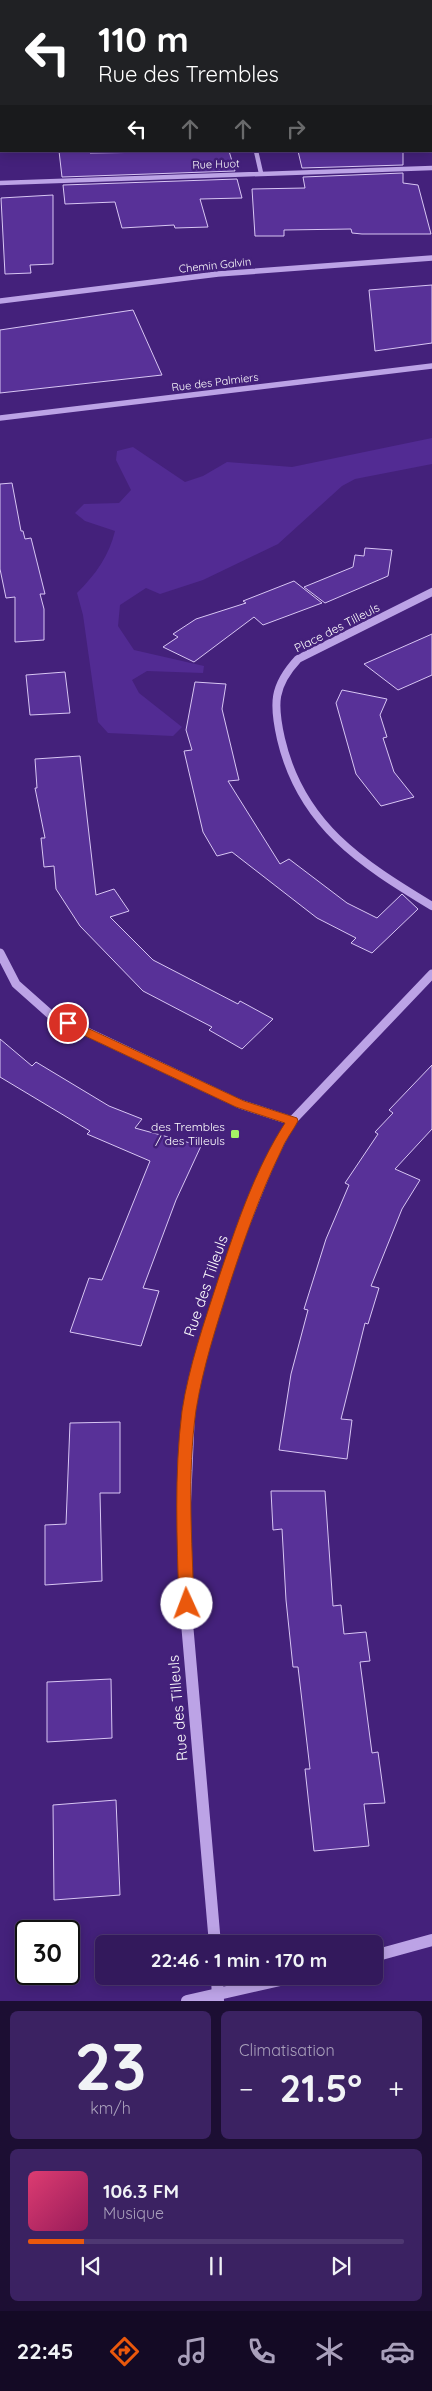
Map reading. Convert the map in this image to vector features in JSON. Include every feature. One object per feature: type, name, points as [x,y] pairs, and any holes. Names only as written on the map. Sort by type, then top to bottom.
[{"type":"street","points":[[256,152],[261,173]]},
{"type":"street","name":"Rue Huot","points":[[0,183],[432,168]]},
{"type":"street","name":"Chemin Galvin","points":[[0,301],[218,274],[432,258]]},
{"type":"street","name":"Rue des Palmiers","points":[[0,418],[432,366]]},
{"type":"street","name":"Place des Tilleuls","points":[[432,592],[298,659],[286,672],[274,698],[282,747],[290,777],[309,807],[337,840],[376,873],[432,906]]},
{"type":"street","points":[[0,953],[16,984],[51,1015],[240,1104],[292,1121]]},
{"type":"street","name":"Rue des Tilleuls","points":[[215,1935],[187,1624],[184,1525],[189,1412],[200,1354],[235,1249],[276,1147],[292,1121],[432,974]]},
{"type":"street","points":[[383,1954],[432,1940]]},
{"type":"street","points":[[217,1985],[218,1998]]},
{"type":"street","points":[[187,2001],[218,1998],[265,1985]]},
{"type":"shaded area","points":[[432,438],[432,464],[355,479],[342,486],[278,544],[203,580],[160,594],[146,588],[120,605],[118,626],[134,650],[204,666],[203,673],[147,671],[132,680],[139,693],[182,727],[173,736],[108,733],[98,722],[83,615],[77,593],[101,564],[109,549],[115,531],[85,521],[75,513],[84,504],[119,503],[131,490],[116,460],[117,451],[133,447],[185,482],[203,476],[227,462],[292,467]]},
{"type":"building","points":[[59,152],[229,152],[235,171],[62,177]]},
{"type":"building","points":[[298,152],[403,152],[403,165],[302,168]]},
{"type":"building","points":[[403,173],[403,183],[418,185],[431,234],[362,234],[352,233],[351,229],[284,230],[284,236],[255,236],[252,189],[305,188],[303,177]]},
{"type":"building","points":[[237,179],[242,198],[200,199],[208,227],[175,228],[174,225],[122,228],[115,202],[65,204],[63,185]]},
{"type":"building","points":[[53,195],[53,264],[30,265],[31,273],[5,274],[1,198]]},
{"type":"building","points":[[432,285],[432,343],[375,351],[369,290]]},
{"type":"building","points":[[133,310],[162,375],[0,393],[0,330]]},
{"type":"building","points":[[12,483],[21,531],[23,531],[25,539],[31,538],[45,594],[40,594],[44,609],[44,640],[15,642],[15,597],[6,598],[0,569],[0,484]]},
{"type":"building","points":[[365,548],[392,550],[388,576],[325,603],[304,587],[353,567],[355,555],[364,556]]},
{"type":"building","points":[[294,581],[322,603],[263,625],[254,617],[194,662],[163,647],[178,637],[173,634],[196,619],[246,603],[243,601]]},
{"type":"building","points":[[432,634],[432,675],[398,690],[364,664]]},
{"type":"building","points":[[65,672],[70,713],[30,715],[26,675]]},
{"type":"building","points":[[195,682],[226,684],[222,709],[239,780],[228,781],[280,864],[289,859],[347,903],[377,918],[402,894],[418,909],[372,953],[351,943],[356,938],[317,918],[232,852],[217,856],[203,832],[184,751],[192,750],[186,730]]},
{"type":"building","points":[[342,690],[387,699],[380,715],[387,737],[383,738],[394,772],[414,797],[381,806],[356,774],[336,703]]},
{"type":"building","points":[[80,756],[96,895],[114,889],[129,911],[110,917],[153,960],[238,1004],[240,1001],[273,1019],[242,1049],[209,1030],[212,1027],[143,991],[80,926],[56,889],[54,866],[44,867],[41,838],[45,838],[35,788],[37,788],[35,759]]},
{"type":"building","points":[[0,1039],[32,1066],[36,1062],[109,1106],[142,1119],[135,1128],[201,1146],[176,1200],[143,1288],[159,1291],[141,1346],[70,1332],[89,1278],[102,1280],[150,1161],[87,1134],[90,1131],[0,1077]]},
{"type":"building","points":[[432,1065],[432,1129],[395,1169],[420,1180],[402,1209],[371,1286],[379,1288],[368,1324],[365,1323],[341,1419],[352,1420],[347,1459],[279,1450],[291,1374],[308,1310],[304,1309],[326,1239],[349,1185],[345,1183],[378,1134],[375,1132],[393,1113],[389,1110]]},
{"type":"building","points":[[120,1422],[120,1493],[100,1493],[102,1581],[45,1585],[45,1525],[66,1524],[70,1423]]},
{"type":"building","points":[[271,1491],[325,1491],[333,1606],[341,1605],[344,1634],[366,1632],[370,1661],[360,1662],[372,1753],[378,1752],[385,1803],[364,1804],[369,1846],[314,1851],[305,1769],[310,1769],[298,1667],[293,1667],[286,1600],[282,1529],[273,1530]]},
{"type":"building","points":[[111,1679],[112,1738],[47,1742],[47,1682]]},
{"type":"building","points":[[116,1800],[120,1895],[54,1900],[53,1805]]},
{"type":"place","name":"des Trembles / des Tilleuls","points":[[235,1134]]},
{"type":"route","points":[[68,1023],[240,1104],[292,1121],[276,1147],[257,1190],[200,1354],[189,1412],[186,1458],[184,1525],[187,1604]]}]
